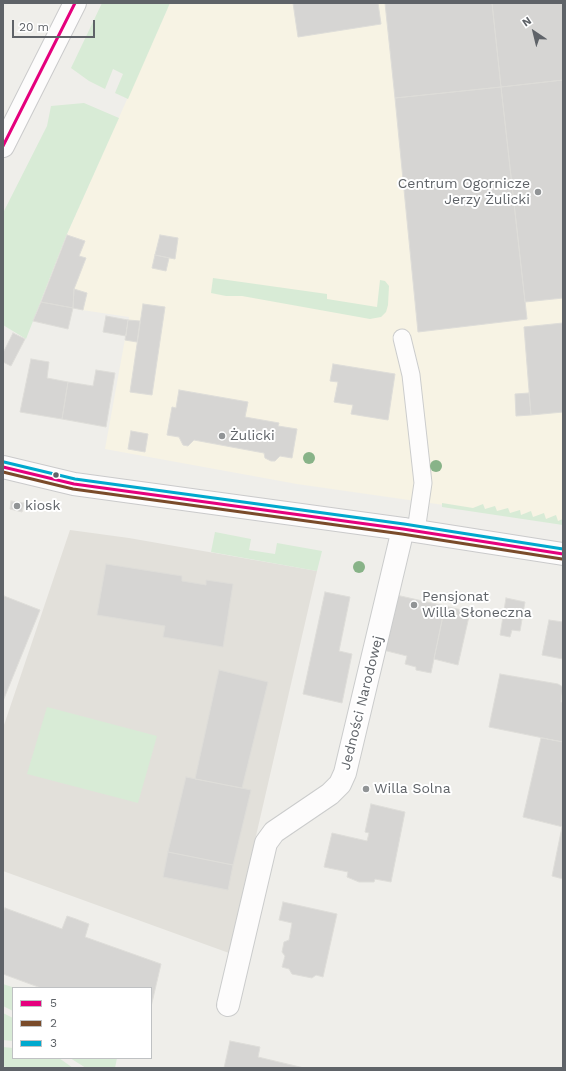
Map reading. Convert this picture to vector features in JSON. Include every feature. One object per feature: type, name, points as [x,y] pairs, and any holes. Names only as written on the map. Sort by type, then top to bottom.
[{"type":"street","points":[[3,146],[75,3]]},
{"type":"street","points":[[3,467],[74,484],[409,530],[563,554]]},
{"type":"street","name":"Jedności Narodowej","points":[[228,1005],[266,843],[274,832],[330,794],[340,784],[345,773],[409,530]]},
{"type":"lane","points":[[402,338],[411,375],[423,483],[409,530]]},
{"type":"shaded area","points":[[170,3],[563,3],[563,522],[297,484],[105,449],[129,317],[82,310],[41,301],[67,234]]},
{"type":"shaded area","points":[[70,530],[129,538],[317,571],[229,953],[3,871],[3,728]]},
{"type":"green space","points":[[102,3],[170,3],[128,99],[115,93],[123,74],[113,69],[105,89],[89,81],[71,68]]},
{"type":"green space","points":[[84,103],[119,118],[67,234],[26,339],[3,325],[3,213],[47,126],[51,106]]},
{"type":"green space","points":[[213,278],[327,294],[327,299],[377,307],[380,280],[385,281],[389,286],[388,305],[386,312],[381,317],[370,319],[242,296],[226,296],[211,293]]},
{"type":"green space","points":[[442,503],[473,508],[483,504],[485,509],[495,506],[497,511],[508,508],[510,513],[520,510],[521,515],[531,511],[533,517],[544,513],[546,519],[556,515],[558,521],[563,519],[563,525],[442,507]]},
{"type":"green space","points":[[215,532],[251,539],[249,550],[275,554],[277,543],[322,551],[317,571],[211,552]]},
{"type":"green space","points":[[47,707],[157,736],[138,803],[27,774]]},
{"type":"green space","points":[[3,984],[12,987],[12,1010],[3,1006]]},
{"type":"green space","points":[[3,1013],[12,1018],[12,1041],[3,1040]]},
{"type":"green space","points":[[3,1047],[12,1048],[12,1059],[60,1059],[73,1068],[10,1068],[3,1066]]},
{"type":"green space","points":[[72,1059],[117,1059],[115,1068],[86,1068]]},
{"type":"building","points":[[293,3],[378,3],[381,24],[298,37]]},
{"type":"building","points":[[385,3],[492,3],[501,87],[395,98]]},
{"type":"building","points":[[492,3],[563,3],[563,80],[501,87]]},
{"type":"building","name":"Centrum Ogornicze Jerzy Żulicki","points":[[563,80],[563,298],[525,302],[501,87]]},
{"type":"building","points":[[501,87],[527,319],[418,332],[395,98]]},
{"type":"building","points":[[67,235],[85,241],[79,256],[86,258],[74,289],[73,308],[41,302]]},
{"type":"building","points":[[160,235],[178,238],[175,259],[155,255]]},
{"type":"building","points":[[155,255],[169,258],[166,271],[152,268]]},
{"type":"building","points":[[74,289],[87,293],[83,310],[73,308]]},
{"type":"building","points":[[41,302],[73,308],[68,329],[33,321]]},
{"type":"building","points":[[143,304],[165,307],[152,395],[130,392]]},
{"type":"building","points":[[106,316],[128,320],[126,336],[103,332]]},
{"type":"building","points":[[128,320],[140,321],[137,342],[125,340]]},
{"type":"building","points":[[563,323],[563,412],[531,415],[524,327]]},
{"type":"building","points":[[13,333],[25,339],[11,366],[3,362],[3,353]]},
{"type":"building","points":[[31,359],[49,362],[47,378],[68,382],[62,419],[20,412]]},
{"type":"building","points":[[333,364],[395,374],[388,420],[351,414],[353,405],[334,402],[338,382],[330,381]]},
{"type":"building","points":[[96,370],[115,373],[106,427],[62,419],[68,382],[93,386]]},
{"type":"building","points":[[179,390],[248,402],[245,417],[279,423],[278,426],[297,429],[292,458],[280,456],[275,461],[271,461],[265,458],[264,453],[194,440],[188,446],[183,445],[179,437],[167,435],[172,407],[176,408]]},
{"type":"building","points":[[529,393],[531,415],[516,416],[515,394]]},
{"type":"building","points":[[131,431],[148,434],[145,452],[128,449]]},
{"type":"building","points":[[11,501],[24,503],[22,512],[10,509]]},
{"type":"building","points":[[106,564],[182,576],[182,581],[206,585],[206,580],[233,584],[223,647],[163,637],[165,626],[97,615]]},
{"type":"building","points":[[325,592],[350,597],[339,651],[352,654],[342,703],[303,694]]},
{"type":"building","points":[[396,595],[445,606],[431,673],[416,670],[416,667],[405,664],[407,656],[383,650]]},
{"type":"building","points":[[4,596],[40,610],[3,701],[3,598]]},
{"type":"building","points":[[506,598],[525,602],[520,631],[512,630],[510,637],[500,635]]},
{"type":"building","points":[[445,606],[470,612],[458,665],[434,659]]},
{"type":"building","points":[[549,620],[563,622],[563,659],[542,655]]},
{"type":"building","points":[[219,670],[268,682],[242,788],[195,779]]},
{"type":"building","points":[[500,674],[558,684],[563,687],[561,702],[563,702],[563,742],[489,727]]},
{"type":"building","points":[[541,738],[563,742],[563,827],[523,817]]},
{"type":"building","points":[[186,777],[251,790],[233,865],[168,852]]},
{"type":"building","points":[[371,804],[405,812],[391,882],[375,879],[374,882],[359,882],[347,877],[348,872],[324,867],[332,833],[367,841],[369,833],[365,832]]},
{"type":"building","points":[[563,827],[563,879],[552,876]]},
{"type":"building","points":[[168,852],[233,865],[228,890],[163,877]]},
{"type":"building","points":[[283,902],[337,914],[323,977],[316,975],[312,978],[292,974],[289,969],[282,967],[285,956],[282,952],[284,942],[289,940],[292,923],[279,920]]},
{"type":"building","points":[[5,908],[62,929],[67,916],[89,924],[85,937],[161,964],[152,1003],[152,987],[38,987],[3,974],[3,913]]},
{"type":"building","points":[[230,1041],[260,1047],[258,1057],[304,1068],[224,1068]]},
{"type":"transit line","name":"5","points":[[3,146],[75,3]]},
{"type":"transit line","name":"3","points":[[4,462],[75,479],[404,524],[563,549]]},
{"type":"transit line","name":"5","points":[[3,467],[74,484],[403,529],[563,554]]},
{"type":"transit line","name":"2","points":[[3,472],[73,489],[402,534],[562,559]]},
{"type":"place","name":"Centrum Ogornicze Jerzy Żulicki","points":[[538,192]]},
{"type":"place","name":"Żulicki","points":[[222,436]]},
{"type":"place","name":"kiosk","points":[[17,506]]},
{"type":"place","name":"Pensjonat Willa Słoneczna","points":[[414,605]]},
{"type":"place","name":"Willa Solna","points":[[366,789]]}]
